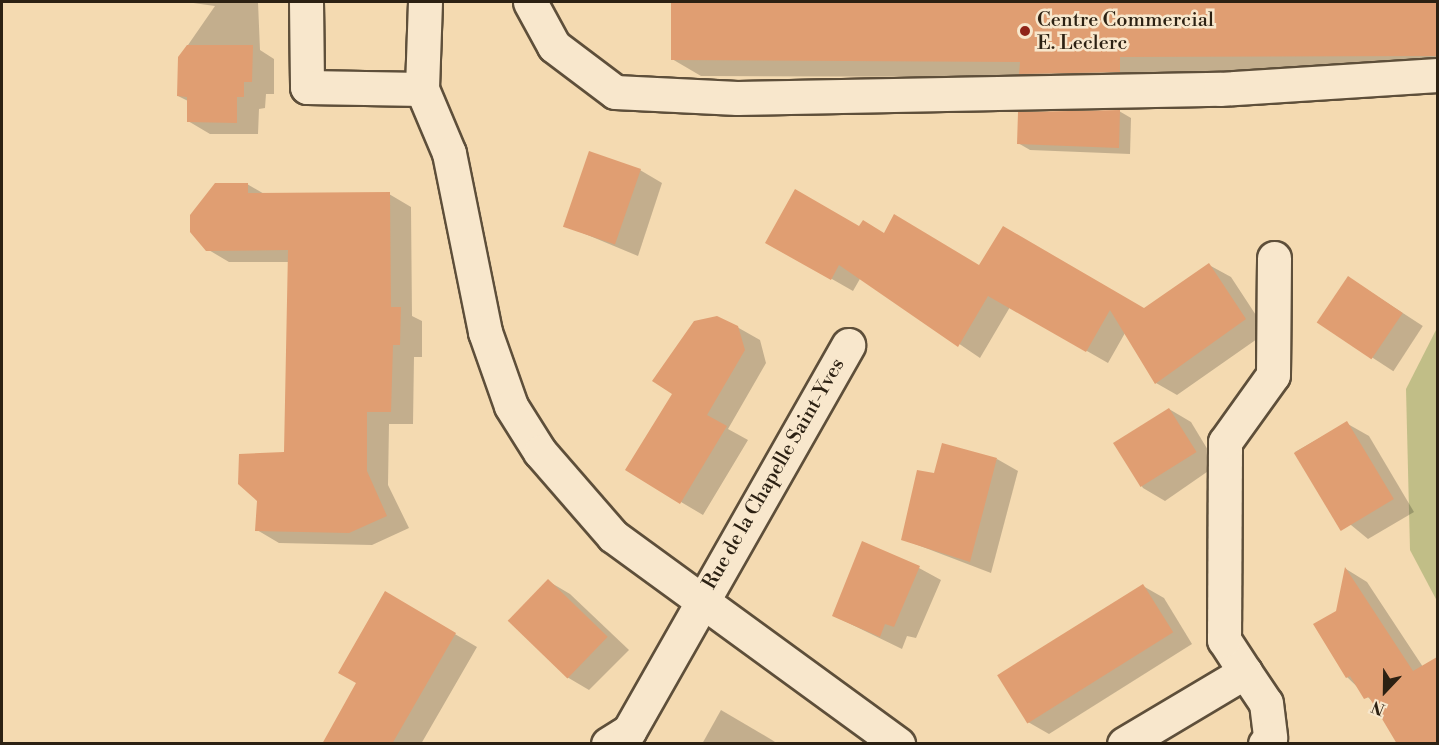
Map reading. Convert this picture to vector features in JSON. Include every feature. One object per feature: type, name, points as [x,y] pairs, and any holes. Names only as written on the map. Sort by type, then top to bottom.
[{"type":"street","points":[[306,2],[307,87],[422,89]]},
{"type":"street","name":"Rue de la Chapelle Saint-Yves","points":[[425,2],[422,89],[449,153],[485,332],[511,406],[540,452],[613,536],[700,604],[898,744]]},
{"type":"street","points":[[530,2],[554,46],[615,92],[736,98],[1209,89],[1437,75]]},
{"type":"street","points":[[1265,744],[1270,738],[1266,703],[1224,640],[1225,442],[1273,375],[1274,258]]},
{"type":"street","name":"Rue de la Chapelle Saint-Yves","points":[[608,744],[629,731],[848,345]]},
{"type":"street","points":[[1124,744],[1245,672]]},
{"type":"shaded area","points":[[1437,328],[1437,601],[1410,550],[1406,389]]},
{"type":"building","name":"Centre Commercial E. Leclerc","points":[[671,2],[1437,2],[1437,56],[1120,57],[1120,72],[1019,74],[1020,62],[671,60]]},
{"type":"building","points":[[187,45],[253,45],[252,82],[244,82],[244,97],[237,97],[237,123],[187,122],[187,97],[177,96],[178,57]]},
{"type":"building","points":[[1120,110],[1119,148],[1017,144],[1018,112]]},
{"type":"building","points":[[589,151],[641,169],[615,245],[563,227]]},
{"type":"building","points":[[215,183],[248,183],[248,193],[390,192],[391,307],[401,307],[400,345],[393,345],[391,412],[367,412],[367,471],[387,516],[349,533],[255,531],[257,501],[238,484],[239,454],[284,452],[288,250],[206,251],[190,232],[190,215]]},
{"type":"building","points":[[795,189],[859,226],[863,220],[884,233],[894,214],[979,265],[1003,226],[1144,308],[1209,263],[1246,319],[1155,384],[1110,310],[1086,352],[988,296],[958,347],[839,265],[831,280],[765,243]]},
{"type":"building","points":[[1348,276],[1403,313],[1371,359],[1317,322]]},
{"type":"building","points":[[717,316],[738,326],[745,350],[707,415],[727,426],[680,504],[625,470],[672,394],[652,381],[694,321]]},
{"type":"building","points":[[1169,408],[1197,452],[1141,487],[1113,443]]},
{"type":"building","points":[[1347,421],[1394,499],[1341,531],[1294,453]]},
{"type":"building","points":[[942,443],[997,458],[970,562],[901,540],[917,470],[934,473]]},
{"type":"building","points":[[862,541],[920,566],[894,627],[885,624],[880,637],[832,616]]},
{"type":"building","points":[[1345,567],[1413,671],[1437,657],[1437,744],[1397,744],[1369,697],[1364,699],[1350,676],[1346,678],[1313,624],[1336,611]]},
{"type":"building","points":[[548,579],[608,637],[567,678],[508,621]]},
{"type":"building","points":[[1143,584],[1173,632],[1027,723],[997,675]]},
{"type":"building","points":[[385,591],[456,633],[392,744],[322,744],[356,683],[338,673]]},
{"type":"place","name":"Centre Commercial E. Leclerc","points":[[1025,31]]}]
